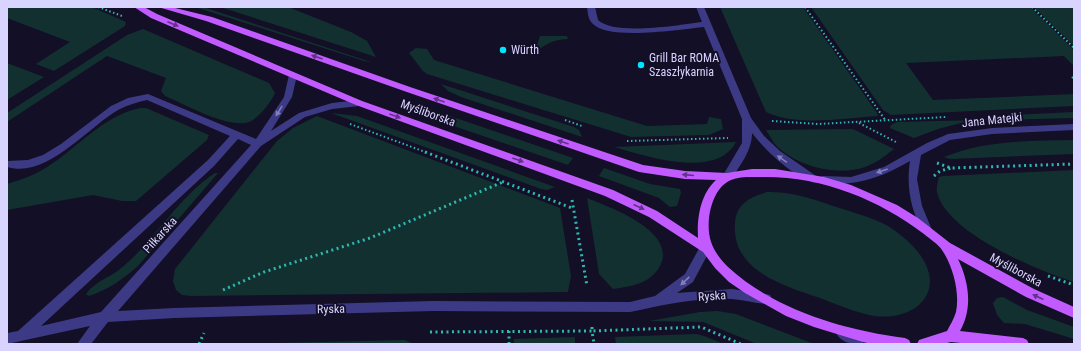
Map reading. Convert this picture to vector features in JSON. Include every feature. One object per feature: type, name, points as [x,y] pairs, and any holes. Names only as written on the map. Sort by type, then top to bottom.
[{"type":"main road","name":"Myśliborska","points":[[138,7],[154,16],[359,103],[609,193],[653,214],[705,248]]},
{"type":"main road","name":"Myśliborska","points":[[162,7],[209,20],[407,89],[636,166],[685,175],[727,177],[769,172],[819,180],[888,205],[917,221],[947,247],[1030,294],[1074,312]]},
{"type":"main road","points":[[727,177],[713,190],[705,205],[703,227],[705,248],[719,266],[739,283],[796,314],[841,331],[888,343],[905,344]]},
{"type":"main road","points":[[947,247],[960,278],[962,293],[961,318],[952,340]]},
{"type":"main road","points":[[923,344],[952,340],[1023,344]]},
{"type":"street","points":[[591,7],[597,24],[614,31],[707,24]]},
{"type":"street","points":[[700,7],[747,119],[755,132],[773,152],[819,180]]},
{"type":"street","name":"Piłkarska","points":[[83,344],[105,317],[258,144],[288,97],[293,75]]},
{"type":"street","points":[[10,164],[26,164],[48,157],[120,105],[137,98],[148,97],[258,144]]},
{"type":"street","name":"Piłkarska","points":[[258,144],[302,115],[332,106],[359,103]]},
{"type":"street","points":[[727,177],[739,159],[747,143],[747,119]]},
{"type":"street","name":"Jana Matejki","points":[[819,180],[851,181],[887,170],[948,137],[992,131],[1074,127]]},
{"type":"street","points":[[21,336],[210,163],[237,135]]},
{"type":"street","points":[[916,153],[912,180],[918,206],[927,230]]},
{"type":"street","name":"Ryska","points":[[658,302],[689,278],[705,248]]},
{"type":"street","name":"Ryska","points":[[7,339],[105,317],[174,313],[433,306],[590,308],[630,307],[705,295],[732,294],[766,299]]},
{"type":"street","points":[[841,331],[858,344]]},
{"type":"path","points":[[747,119],[818,124],[886,121],[805,7]]},
{"type":"path","points":[[1032,7],[1074,48]]},
{"type":"path","points":[[859,123],[942,166],[951,168]]},
{"type":"path","points":[[623,140],[629,142],[730,138],[728,132]]},
{"type":"path","points":[[932,180],[940,171],[951,168],[1074,164]]},
{"type":"path","points":[[216,294],[264,272],[370,238],[504,182]]},
{"type":"path","points":[[1046,276],[1074,285]]},
{"type":"path","points":[[508,344],[509,331]]},
{"type":"path","points":[[430,332],[592,331],[594,344]]},
{"type":"green space","points":[[7,7],[92,7],[126,22],[125,26],[54,71],[36,64],[70,42],[7,18]]},
{"type":"green space","points":[[195,7],[203,7],[371,62],[364,61]]},
{"type":"green space","points":[[220,7],[288,7],[351,32],[367,41],[376,57]]},
{"type":"green space","points":[[720,7],[803,7],[878,116],[836,120],[806,120],[778,117],[766,112]]},
{"type":"green space","points":[[811,7],[1030,7],[1074,50],[1074,66],[1064,56],[906,63],[933,100],[1074,94],[1074,106],[891,115],[883,110]]},
{"type":"green space","points":[[1034,7],[1074,7],[1074,46]]},
{"type":"green space","points":[[143,29],[269,83],[275,93],[271,101],[257,117],[249,122],[229,122],[218,119],[165,96],[161,91],[166,78],[107,56],[7,122],[7,113],[127,35]]},
{"type":"green space","points":[[540,36],[567,36],[568,39],[552,42],[532,54],[523,53],[534,44],[537,45]]},
{"type":"green space","points":[[416,48],[427,49],[434,60],[647,126],[707,124],[709,117],[721,119],[723,129],[709,135],[631,137],[427,74],[409,53]]},
{"type":"green space","points":[[7,63],[44,77],[7,100]]},
{"type":"green space","points":[[441,84],[574,127],[579,130],[582,137],[461,97],[448,91]]},
{"type":"green space","points":[[409,104],[415,104],[573,158],[568,165],[407,110]]},
{"type":"green space","points":[[146,108],[209,135],[207,140],[136,201],[122,201],[93,195],[7,210],[7,184],[26,178],[44,169],[90,134],[114,118],[126,112]]},
{"type":"green space","points":[[1074,112],[1074,118],[991,120],[961,123],[938,129],[914,138],[890,128],[891,125],[897,122],[980,120],[993,116]]},
{"type":"green space","points":[[331,113],[357,116],[555,187],[547,190],[541,189]]},
{"type":"green space","points":[[317,116],[560,208],[571,276],[568,292],[182,295],[176,290],[173,281],[175,269],[277,141],[293,128]]},
{"type":"green space","points":[[853,129],[894,149],[884,157],[865,167],[842,171],[829,170],[804,163],[793,158],[774,143],[766,130]]},
{"type":"green space","points":[[1074,140],[1074,154],[950,159],[944,157],[960,151],[992,144],[1024,141]]},
{"type":"green space","points":[[736,142],[726,153],[713,160],[697,163],[661,159],[614,147]]},
{"type":"green space","points":[[604,168],[650,184],[680,189],[681,193],[677,206],[670,207],[659,198],[599,176]]},
{"type":"green space","points":[[1074,170],[1074,282],[1038,269],[995,248],[975,235],[957,222],[944,207],[937,192],[939,177],[943,176]]},
{"type":"green space","points":[[215,173],[218,173],[138,266],[121,280],[96,294],[89,296],[86,294],[94,286],[116,272],[133,258],[177,207],[201,183]]},
{"type":"green space","points":[[767,192],[787,193],[815,200],[872,218],[888,226],[915,248],[927,267],[930,280],[928,292],[922,302],[912,310],[899,315],[885,317],[869,315],[791,288],[763,274],[751,265],[742,253],[736,240],[735,223],[738,211],[745,202],[755,196]]},
{"type":"green space","points":[[587,198],[625,214],[651,231],[659,242],[663,253],[660,266],[651,277],[634,285],[613,289],[599,274]]},
{"type":"green space","points":[[1003,297],[1027,310],[1074,327],[1074,339],[1025,324],[1004,323],[997,315],[993,303],[997,298]]},
{"type":"green space","points":[[717,311],[736,314],[814,344],[757,344],[703,322],[649,321],[700,312]]},
{"type":"green space","points":[[696,334],[724,344],[616,344],[615,337]]},
{"type":"green space","points":[[575,337],[575,344],[514,344],[514,339]]},
{"type":"green space","points":[[405,340],[413,344],[230,344]]},
{"type":"place","name":"Würth","points":[[503,50]]},
{"type":"place","name":"Grill Bar ROMA Szaszłykarnia","points":[[641,65]]}]
